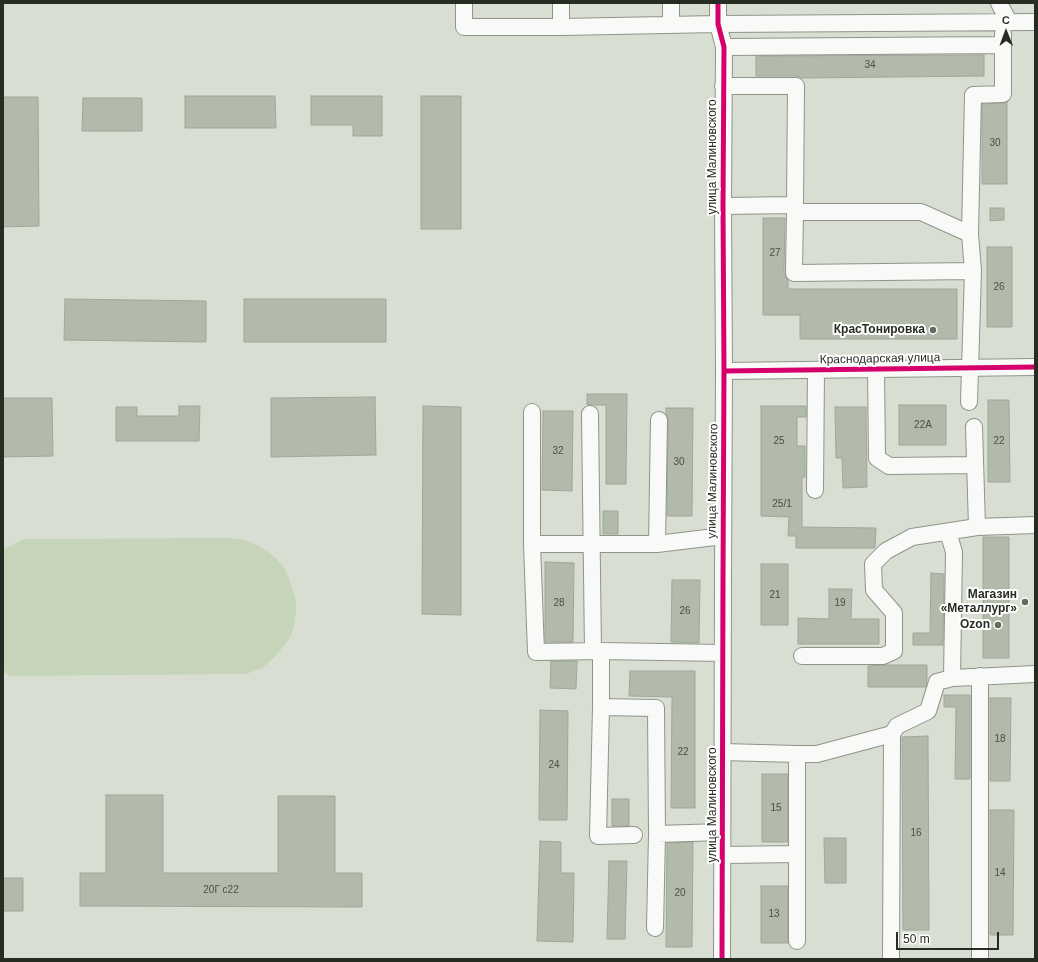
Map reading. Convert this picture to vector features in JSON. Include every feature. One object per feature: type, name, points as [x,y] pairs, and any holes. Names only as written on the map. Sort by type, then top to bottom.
[{"type":"street","points":[[464,3],[464,27],[1035,22]]},
{"type":"street","points":[[561,3],[561,27]]},
{"type":"street","points":[[671,3],[671,25]]},
{"type":"street","name":"улица Малиновского","points":[[718,3],[718,24],[724,47],[722,206],[724,371],[722,959]]},
{"type":"street","points":[[969,402],[969,368],[974,271],[970,234],[973,96],[1003,94],[1003,45],[1006,22],[999,3]]},
{"type":"street","points":[[724,47],[1003,45]]},
{"type":"street","points":[[723,86],[796,86],[794,273],[974,271]]},
{"type":"street","points":[[722,206],[921,212],[970,234]]},
{"type":"street","name":"Краснодарская улица","points":[[724,371],[1035,367]]},
{"type":"street","points":[[876,369],[877,458],[890,466],[975,465]]},
{"type":"street","points":[[815,490],[816,370]]},
{"type":"street","points":[[532,412],[532,544],[536,652],[597,651],[723,653]]},
{"type":"street","points":[[590,414],[592,543],[601,707],[598,836],[634,835]]},
{"type":"street","points":[[657,544],[659,420]]},
{"type":"street","points":[[974,427],[976,527]]},
{"type":"street","points":[[802,656],[883,656],[894,651],[894,613],[874,590],[873,564],[886,551],[912,537],[976,527],[1035,525]]},
{"type":"street","points":[[948,532],[954,552],[952,678]]},
{"type":"street","points":[[532,544],[657,544],[723,536]]},
{"type":"street","points":[[891,959],[892,734],[897,726],[928,711],[937,682],[952,678],[1035,674]]},
{"type":"street","points":[[980,676],[980,959]]},
{"type":"street","points":[[601,707],[656,708],[655,928]]},
{"type":"street","points":[[723,752],[817,754],[892,734]]},
{"type":"street","points":[[797,754],[797,941]]},
{"type":"street","points":[[656,834],[722,832]]},
{"type":"street","points":[[723,855],[797,854]]},
{"type":"green space","points":[[230,538],[246,540],[268,552],[277,559],[288,576],[296,600],[296,611],[291,636],[276,656],[262,668],[246,674],[10,676],[3,671],[3,550],[23,539]]},
{"type":"building","points":[[984,55],[984,76],[801,78],[796,76],[756,76],[756,56]]},
{"type":"building","points":[[185,96],[275,96],[276,128],[185,128]]},
{"type":"building","points":[[311,96],[382,96],[382,136],[353,136],[353,125],[311,125]]},
{"type":"building","points":[[421,96],[461,96],[461,229],[421,229]]},
{"type":"building","points":[[3,97],[38,97],[39,226],[3,227]]},
{"type":"building","points":[[83,98],[142,98],[142,131],[82,131]]},
{"type":"building","points":[[1007,102],[1007,184],[982,184],[982,104]]},
{"type":"building","points":[[990,208],[1004,208],[1004,220],[990,221]]},
{"type":"building","points":[[763,218],[785,218],[784,273],[788,280],[788,289],[957,289],[957,339],[800,339],[800,315],[763,315]]},
{"type":"building","points":[[987,247],[1012,247],[1012,327],[987,327]]},
{"type":"building","points":[[65,299],[206,301],[206,342],[64,340]]},
{"type":"building","points":[[244,299],[386,299],[386,342],[244,342]]},
{"type":"building","points":[[587,394],[627,394],[626,484],[606,484],[606,405],[587,405]]},
{"type":"building","points":[[375,397],[376,455],[271,457],[271,398]]},
{"type":"building","points":[[3,398],[52,398],[53,456],[3,457]]},
{"type":"building","points":[[988,400],[1009,400],[1010,482],[988,482]]},
{"type":"building","points":[[899,405],[946,405],[946,445],[899,445]]},
{"type":"building","points":[[179,406],[200,406],[199,441],[116,441],[116,407],[137,407],[137,416],[179,416]]},
{"type":"building","points":[[423,406],[461,407],[461,615],[422,614]]},
{"type":"building","points":[[761,406],[806,406],[806,417],[797,417],[797,446],[805,446],[805,477],[802,477],[802,527],[876,528],[875,548],[796,548],[796,536],[788,536],[789,517],[761,516]]},
{"type":"building","points":[[835,407],[866,407],[867,487],[843,488],[842,458],[836,458]]},
{"type":"building","points":[[666,408],[693,408],[692,516],[667,516],[668,420]]},
{"type":"building","points":[[543,411],[573,411],[572,491],[542,490]]},
{"type":"building","points":[[603,511],[618,511],[618,534],[603,534]]},
{"type":"building","points":[[983,537],[1009,537],[1009,658],[983,658]]},
{"type":"building","points":[[545,562],[574,563],[573,642],[545,642]]},
{"type":"building","points":[[761,564],[788,564],[788,625],[761,625]]},
{"type":"building","points":[[931,573],[944,574],[943,645],[913,645],[913,633],[930,633]]},
{"type":"building","points":[[672,580],[700,580],[699,643],[671,642]]},
{"type":"building","points":[[829,589],[852,589],[851,619],[879,619],[879,644],[798,644],[798,618],[829,619]]},
{"type":"building","points":[[551,661],[577,661],[576,689],[550,688]]},
{"type":"building","points":[[927,665],[926,687],[868,687],[868,666]]},
{"type":"building","points":[[630,671],[695,671],[695,808],[671,808],[672,697],[629,696]]},
{"type":"building","points":[[944,695],[970,695],[970,779],[955,779],[956,707],[944,707]]},
{"type":"building","points":[[990,698],[1011,698],[1010,781],[990,781]]},
{"type":"building","points":[[540,710],[568,711],[567,820],[539,820]]},
{"type":"building","points":[[928,736],[929,930],[903,930],[902,737]]},
{"type":"building","points":[[762,774],[788,774],[788,842],[762,842]]},
{"type":"building","points":[[106,795],[163,795],[163,873],[278,873],[278,796],[335,796],[335,873],[362,873],[362,907],[80,906],[80,873],[106,873]]},
{"type":"building","points":[[612,799],[629,799],[629,826],[612,826]]},
{"type":"building","points":[[990,810],[1014,810],[1013,935],[990,935]]},
{"type":"building","points":[[824,838],[846,838],[846,883],[825,883]]},
{"type":"building","points":[[540,841],[561,842],[561,873],[574,873],[573,942],[537,941]]},
{"type":"building","points":[[693,842],[692,947],[666,947],[667,843]]},
{"type":"building","points":[[609,861],[627,861],[625,939],[607,939]]},
{"type":"building","points":[[3,878],[23,878],[23,911],[3,911]]},
{"type":"building","points":[[761,886],[788,886],[788,943],[761,943]]},
{"type":"cycle path","points":[[718,3],[718,24],[724,47],[722,959]]},
{"type":"cycle path","points":[[724,371],[1035,367]]},
{"type":"place","name":"КрасТонировка","points":[[933,330]]},
{"type":"place","name":"Магазин «Металлург»","points":[[1025,602]]},
{"type":"place","name":"Ozon","points":[[998,625]]}]
